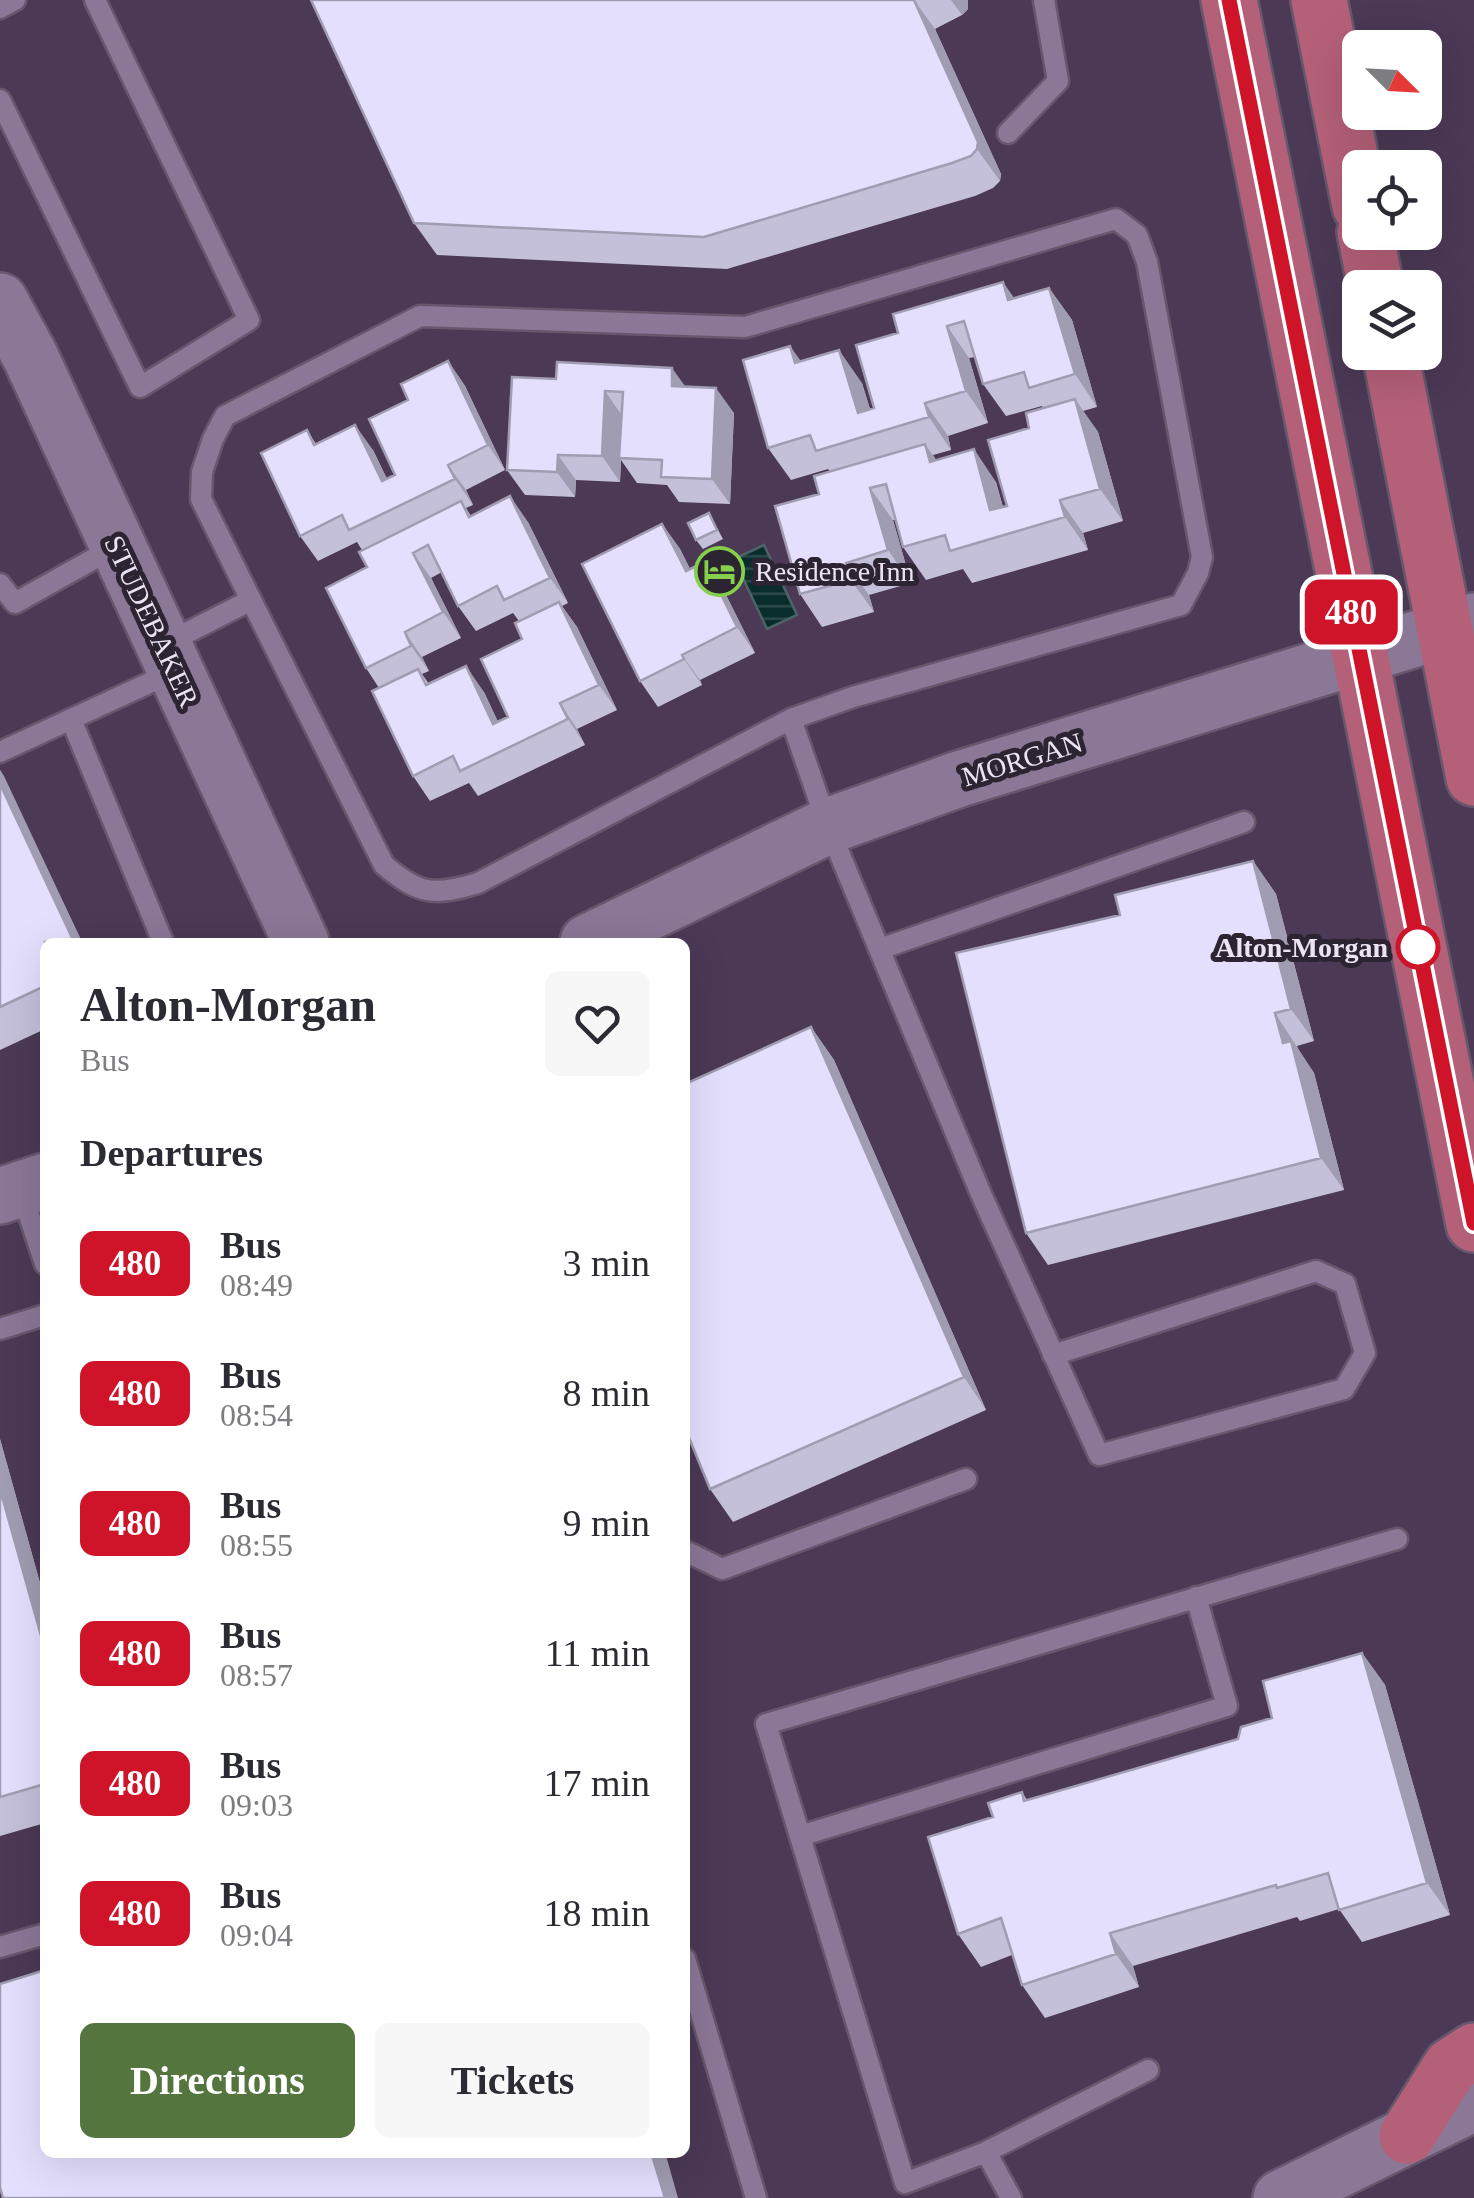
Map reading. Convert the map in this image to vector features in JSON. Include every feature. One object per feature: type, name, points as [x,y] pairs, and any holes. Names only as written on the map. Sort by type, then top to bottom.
[{"type":"main road","points":[[1229,0],[1474,1224]]},
{"type":"main road","points":[[1318,0],[1349,150]]},
{"type":"main road","points":[[1395,370],[1459,626],[1474,778]]},
{"type":"main road","points":[[1406,2136],[1452,2066],[1474,2051]]},
{"type":"street","name":"STUDEBAKER","points":[[0,301],[30,356],[299,938]]},
{"type":"street","name":"MORGAN","points":[[622,935],[828,826],[959,779],[1459,626]]},
{"type":"street","points":[[1280,2198],[1474,2103]]},
{"type":"lane","points":[[0,8],[16,0]]},
{"type":"lane","points":[[0,100],[140,387],[249,320],[95,0]]},
{"type":"lane","points":[[1008,133],[1058,82],[1044,0]]},
{"type":"lane","points":[[1116,219],[1136,235],[1147,262],[1202,557],[1198,574],[1181,605],[854,697],[791,719],[478,882],[436,892],[407,884],[384,865],[251,600],[201,499],[202,472],[225,416],[420,316],[746,327],[1116,219]]},
{"type":"lane","points":[[0,584],[15,603],[118,545]]},
{"type":"lane","points":[[0,752],[71,719],[169,658],[251,600]]},
{"type":"lane","points":[[71,719],[161,938]]},
{"type":"lane","points":[[791,719],[828,826],[974,1177],[1053,1355],[1098,1455],[1344,1389],[1365,1353],[1345,1284],[1316,1271],[1053,1355]]},
{"type":"lane","points":[[880,949],[1244,822]]},
{"type":"lane","points":[[22,1189],[40,1248]]},
{"type":"lane","points":[[0,1329],[40,1317]]},
{"type":"lane","points":[[690,1553],[722,1569],[966,1479]]},
{"type":"lane","points":[[1148,2070],[986,2152],[905,2183],[766,1724],[1397,1539]]},
{"type":"lane","points":[[800,1836],[1227,1706],[1196,1597]]},
{"type":"lane","points":[[0,1947],[40,1935]]},
{"type":"lane","points":[[690,1976],[756,2198]]},
{"type":"lane","points":[[986,2152],[1010,2198]]},
{"type":"shaded area","points":[[764,545],[797,615],[767,629],[734,559]]},
{"type":"building","points":[[311,0],[914,0],[978,142],[977,149],[971,156],[952,163],[704,237],[414,223]]},
{"type":"building","points":[[1003,282],[1008,300],[1049,288],[1075,374],[1029,388],[1024,372],[983,384],[964,321],[947,326],[966,391],[925,403],[929,417],[816,451],[810,435],[768,448],[743,360],[790,346],[795,363],[839,350],[858,413],[874,408],[856,345],[898,333],[893,314]]},
{"type":"building","points":[[448,361],[488,445],[448,465],[455,479],[349,530],[342,515],[300,536],[261,453],[307,430],[314,445],[355,425],[382,481],[395,475],[369,419],[408,400],[401,384]]},
{"type":"building","points":[[557,362],[672,368],[672,386],[716,388],[712,479],[661,477],[662,460],[619,458],[623,392],[605,391],[602,456],[558,455],[557,472],[507,470],[512,377],[556,379]]},
{"type":"building","points":[[1075,399],[1100,489],[1060,500],[1065,517],[950,551],[945,535],[903,547],[886,484],[870,488],[888,550],[846,563],[851,580],[800,594],[775,506],[819,494],[814,476],[925,444],[930,462],[974,449],[990,510],[1007,506],[988,440],[1029,428],[1026,413]]},
{"type":"building","points":[[510,496],[550,578],[504,600],[497,586],[458,606],[428,545],[413,553],[443,612],[405,632],[411,646],[366,668],[326,588],[367,567],[359,552],[461,501],[469,517]]},
{"type":"building","points":[[709,513],[717,530],[696,540],[688,523]]},
{"type":"building","points":[[662,524],[686,571],[705,562],[737,627],[640,681],[582,564]]},
{"type":"building","points":[[559,602],[599,685],[560,703],[568,719],[460,771],[453,756],[413,776],[372,691],[418,669],[426,685],[466,666],[493,724],[508,717],[481,659],[522,639],[515,623]]},
{"type":"building","points":[[0,784],[72,938],[40,938],[40,988],[0,1007]]},
{"type":"building","points":[[1253,861],[1291,1009],[1275,1013],[1283,1043],[1291,1041],[1321,1158],[1026,1233],[956,953],[1120,915],[1115,895]]},
{"type":"building","points":[[811,1027],[964,1377],[710,1489],[690,1440],[690,1082]]},
{"type":"building","points":[[0,1489],[40,1632],[40,1785],[0,1797]]},
{"type":"building","points":[[1362,1653],[1427,1883],[1339,1910],[1328,1873],[1277,1888],[1276,1885],[1110,1933],[1116,1954],[1022,1985],[1001,1918],[958,1934],[928,1837],[993,1817],[988,1803],[1022,1792],[1024,1801],[1238,1739],[1241,1727],[1272,1718],[1263,1681]]},
{"type":"building","points":[[40,1972],[40,2158],[653,2158],[665,2198],[3,2198],[0,1984]]},
{"type":"bus line","name":"480","points":[[1229,0],[1474,1223]]},
{"type":"place","name":"Residence Inn","points":[[720,571]]},
{"type":"place","name":"Alton-Morgan","points":[[1418,947]]}]
